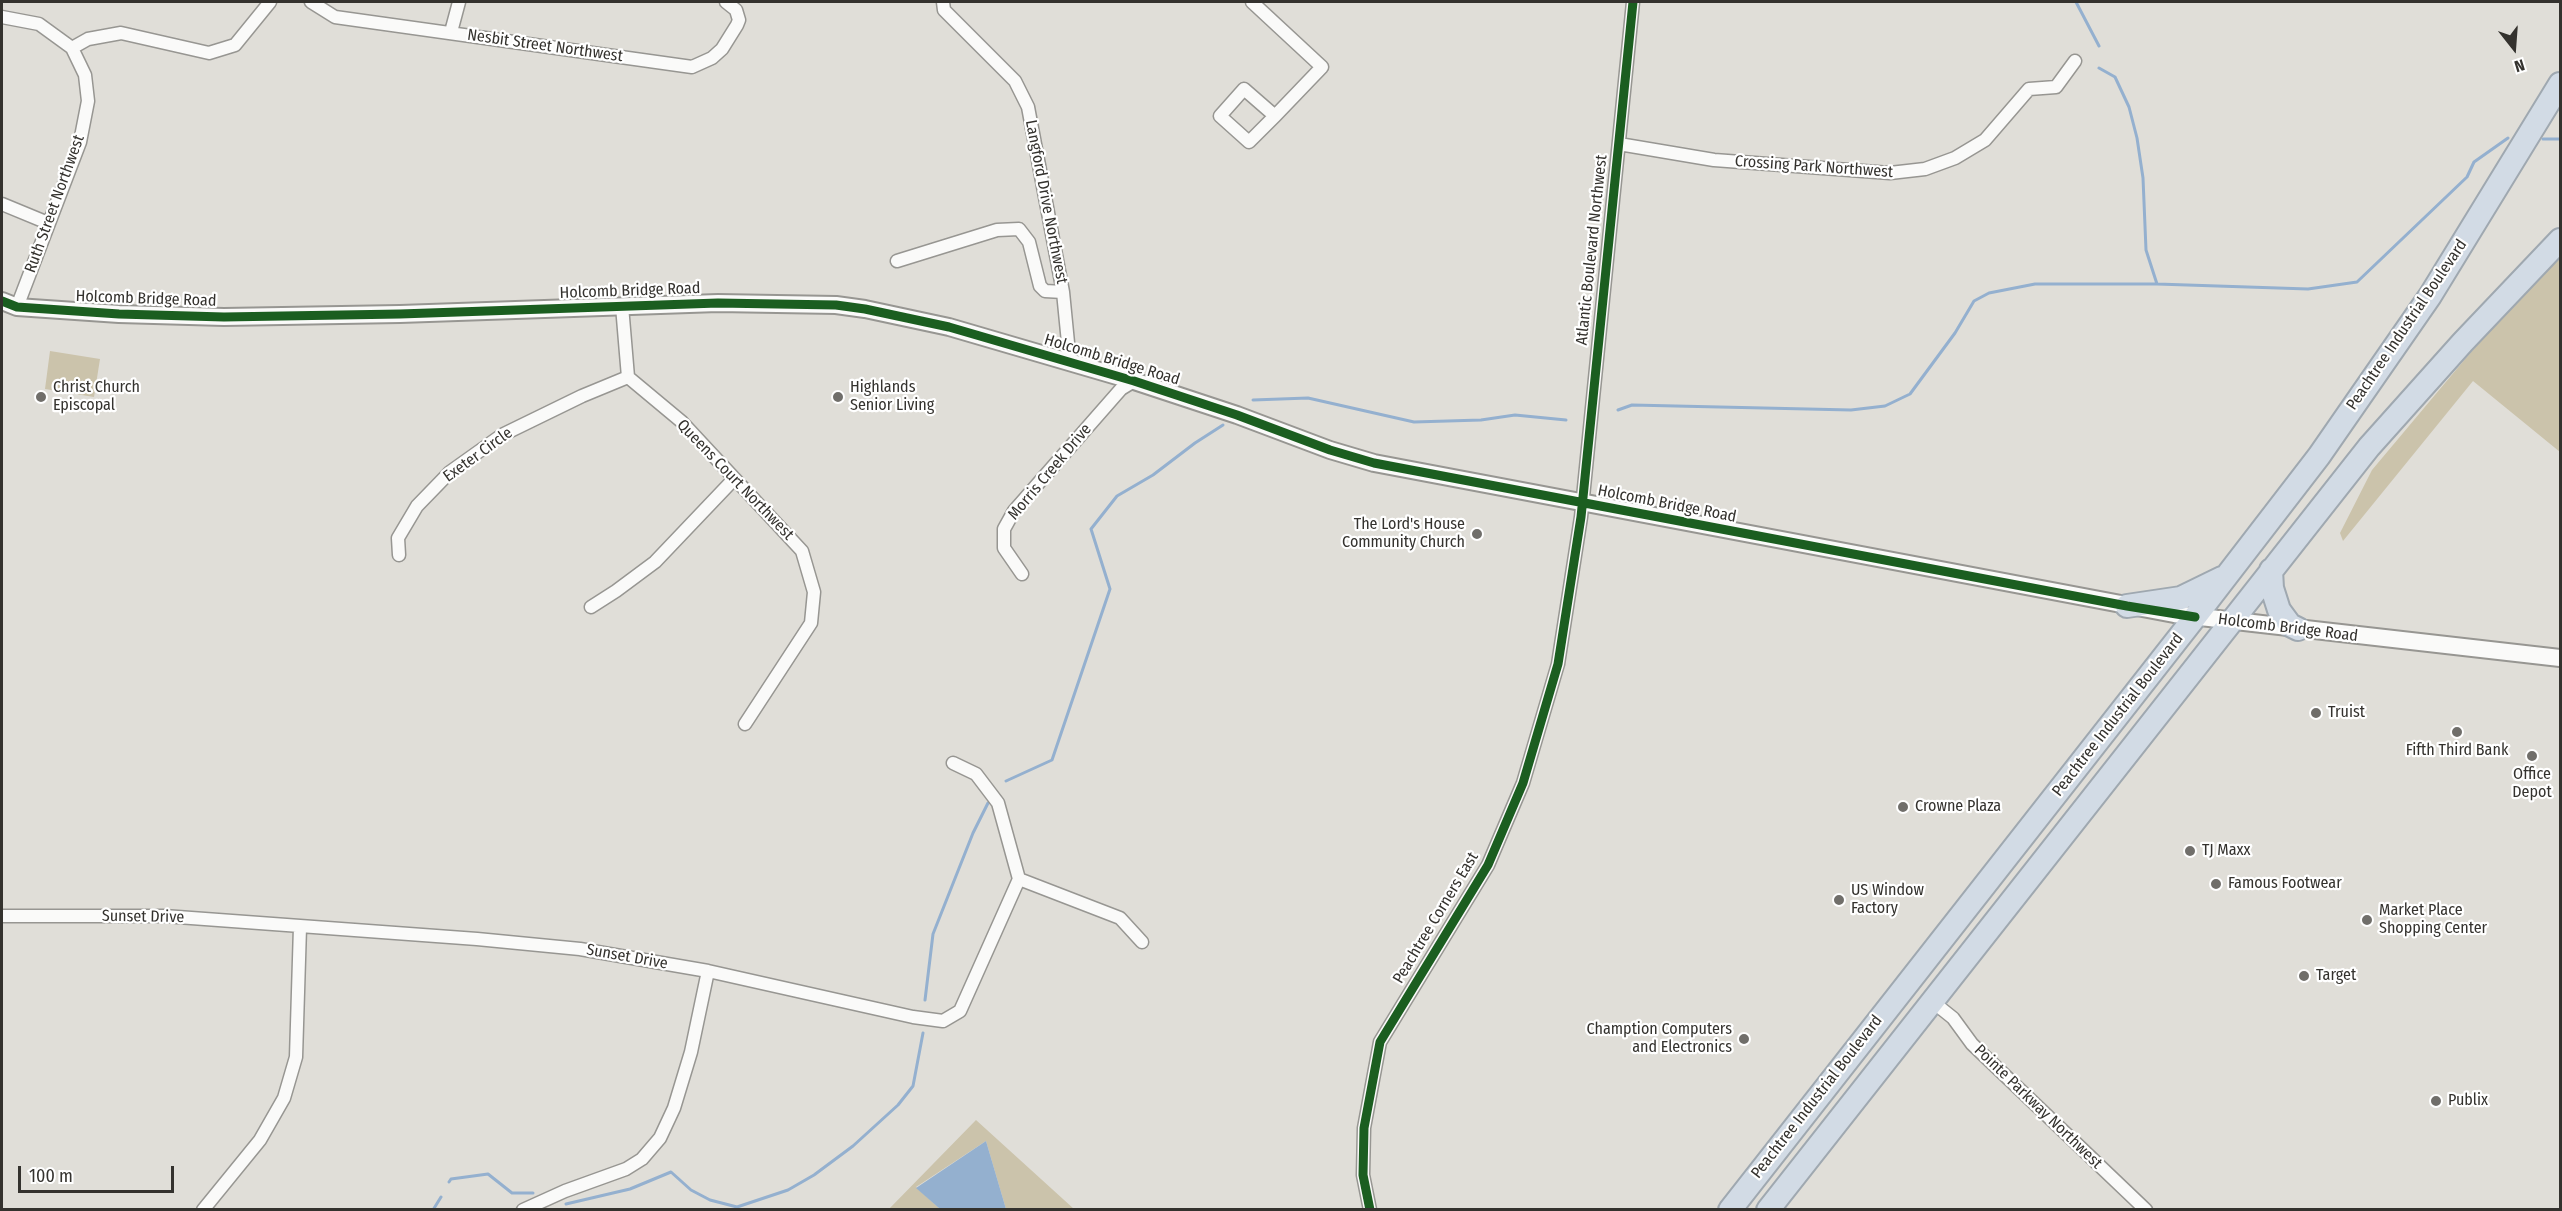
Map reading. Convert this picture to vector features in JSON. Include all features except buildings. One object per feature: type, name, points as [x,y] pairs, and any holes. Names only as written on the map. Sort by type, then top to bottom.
[{"type":"highway","name":"Peachtree Industrial Boulevard","points":[[1730,1209],[2319,456],[2424,305],[2560,84]]},
{"type":"highway","name":"Peachtree Industrial Boulevard","points":[[1768,1209],[2369,447],[2463,342],[2560,240]]},
{"type":"highway","points":[[2271,570],[2272,588],[2279,610],[2290,625],[2298,630]]},
{"type":"highway","points":[[2127,606],[2181,598],[2228,575]]},
{"type":"street","points":[[72,48],[88,39],[121,33],[209,53],[235,45],[270,2]]},
{"type":"street","name":"Nesbit Street Northwest","points":[[311,2],[335,17],[692,67],[704,63],[717,53],[737,25],[739,20],[736,10],[726,2]]},
{"type":"street","points":[[451,32],[459,2]]},
{"type":"street","name":"Langford Drive Northwest","points":[[943,2],[944,10],[1015,81],[1028,106],[1063,292],[1070,363]]},
{"type":"street","points":[[1251,2],[1322,67],[1275,116],[1250,142],[1220,116],[1244,89],[1275,116]]},
{"type":"street","name":"Atlantic Boulevard Northwest","points":[[1582,503],[1633,2]]},
{"type":"street","name":"Ruth Street Northwest","points":[[2,17],[39,24],[72,48],[85,75],[88,101],[80,142],[48,223],[9,304]]},
{"type":"street","name":"Crossing Park Northwest","points":[[1619,144],[1714,160],[1890,173],[1924,169],[1954,158],[1985,140],[2029,89],[2056,87],[2074,61]]},
{"type":"street","points":[[2,204],[48,223]]},
{"type":"street","points":[[897,261],[997,230],[1019,229],[1029,242],[1040,286],[1046,291],[1063,292]]},
{"type":"street","name":"Holcomb Bridge Road","points":[[9,304],[119,314],[224,317],[740,303],[836,305],[865,309],[949,327],[1134,381],[1237,415],[1330,450],[1374,463],[1558,496],[1582,503],[2127,606],[2230,622],[2560,658]]},
{"type":"street","points":[[622,306],[628,377]]},
{"type":"street","name":"Queens Court Northwest","points":[[628,377],[682,423],[802,551],[814,592],[812,623],[745,724]]},
{"type":"street","name":"Exeter Circle","points":[[399,555],[398,538],[412,514],[450,472],[502,435],[582,396],[628,377]]},
{"type":"street","name":"Morris Creek Drive","points":[[1022,574],[1004,548],[1004,529],[1014,511],[1121,389],[1134,381]]},
{"type":"street","points":[[591,607],[655,562],[735,479]]},
{"type":"street","name":"Peachtree Corners East","points":[[1370,1209],[1363,1175],[1364,1128],[1380,1042],[1488,865],[1503,824],[1523,783],[1558,664],[1582,503]]},
{"type":"street","points":[[953,763],[976,774],[998,804],[1019,879],[1120,918],[1142,942]]},
{"type":"street","name":"Sunset Drive","points":[[2,916],[164,916],[477,939],[580,949],[708,971],[913,1017],[943,1021],[960,1011],[1019,879]]},
{"type":"street","points":[[203,1209],[260,1140],[284,1098],[296,1057],[300,927]]},
{"type":"street","points":[[523,1209],[626,1169],[642,1159],[660,1138],[674,1108],[691,1052],[708,971]]},
{"type":"street","name":"Pointe Parkway Northwest","points":[[1933,1002],[1953,1018],[1972,1044],[1991,1063],[2146,1209]]},
{"type":"shaded area","points":[[2560,251],[2560,452],[2473,381],[2343,541],[2340,533],[2372,470]]},
{"type":"shaded area","points":[[50,351],[100,359],[94,397],[45,389]]},
{"type":"shaded area","points":[[976,1120],[1074,1209],[1006,1209],[986,1141],[916,1187],[940,1209],[888,1210]]},
{"type":"water","points":[[986,1141],[1006,1209],[940,1209],[916,1188]]},
{"type":"waterway","points":[[2076,2],[2099,46]]},
{"type":"waterway","points":[[2099,68],[2115,77],[2129,107],[2137,138],[2143,178],[2146,250],[2157,284]]},
{"type":"waterway","points":[[1618,410],[1632,405],[1851,410],[1885,406],[1910,394],[1955,333],[1974,301],[1989,293],[2035,284],[2157,284],[2308,289],[2357,282],[2467,177],[2474,162],[2508,138]]},
{"type":"waterway","points":[[2543,139],[2560,139]]},
{"type":"waterway","points":[[1253,400],[1308,398],[1414,422],[1481,420],[1515,415],[1566,420]]},
{"type":"waterway","points":[[1006,781],[1052,760],[1110,589],[1091,529],[1117,496],[1153,475],[1223,425]]},
{"type":"waterway","points":[[925,1000],[933,934],[973,833],[988,803]]},
{"type":"waterway","points":[[566,1204],[630,1189],[671,1172],[691,1190],[710,1200],[737,1207],[788,1190],[814,1175],[853,1146],[898,1105],[913,1086],[923,1033]]},
{"type":"waterway","points":[[449,1182],[451,1179],[488,1174],[512,1193],[533,1193]]},
{"type":"waterway","points":[[433,1210],[441,1197]]},
{"type":"cycle path","points":[[1370,1210],[1363,1175],[1364,1128],[1380,1042],[1488,865],[1523,783],[1558,664],[1581,517],[1633,2]]},
{"type":"cycle path","points":[[2,301],[17,307],[119,314],[224,317],[400,314],[718,303],[836,305],[865,309],[949,327],[1134,381],[1237,415],[1330,450],[1374,463],[2195,617]]},
{"type":"place","name":"Christ Church Episcopal","points":[[41,397]]},
{"type":"place","name":"Highlands Senior Living","points":[[838,397]]},
{"type":"place","name":"The Lord's House Community Church","points":[[1477,534]]},
{"type":"place","name":"Truist","points":[[2316,713]]},
{"type":"place","name":"Fifth Third Bank","points":[[2457,732]]},
{"type":"place","name":"Office Depot","points":[[2532,756]]},
{"type":"place","name":"Crowne Plaza","points":[[1903,807]]},
{"type":"place","name":"TJ Maxx","points":[[2190,851]]},
{"type":"place","name":"Famous Footwear","points":[[2216,884]]},
{"type":"place","name":"US Window Factory","points":[[1839,900]]},
{"type":"place","name":"Market Place Shopping Center","points":[[2367,920]]},
{"type":"place","name":"Target","points":[[2304,976]]},
{"type":"place","name":"Chamption Computers and Electronics","points":[[1744,1039]]},
{"type":"place","name":"Publix","points":[[2436,1101]]}]
